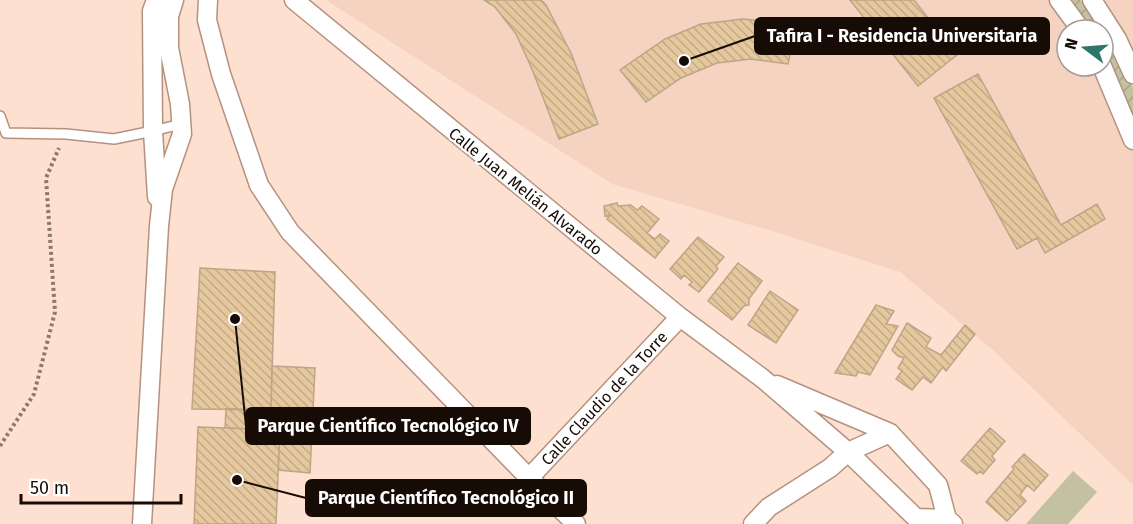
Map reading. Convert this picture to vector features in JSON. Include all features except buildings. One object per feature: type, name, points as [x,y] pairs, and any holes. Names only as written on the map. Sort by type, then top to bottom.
[{"type":"street","points":[[156,0],[152,11],[153,131],[159,226]]},
{"type":"street","points":[[142,524],[159,226],[163,189],[182,134],[180,104],[169,48],[169,16],[174,0]]},
{"type":"street","points":[[208,0],[207,20],[220,74],[260,186],[290,232],[576,524]]},
{"type":"street","name":"Calle Juan Melián Alvarado","points":[[294,0],[680,317],[762,378],[848,452],[916,518],[948,522],[938,484],[890,432],[762,378]]},
{"type":"street","points":[[1059,0],[1072,18]]},
{"type":"street","points":[[1092,0],[1117,39],[1133,74]]},
{"type":"street","points":[[1107,78],[1133,140]]},
{"type":"street","name":"Calle Claudio de la Torre","points":[[529,478],[680,317]]},
{"type":"street","points":[[753,524],[769,507],[830,468],[848,452],[890,432]]},
{"type":"lane","points":[[0,116],[6,133],[114,138],[181,124]]},
{"type":"path","points":[[0,446],[34,394],[55,312],[46,178],[66,134]]},
{"type":"shaded area","points":[[326,0],[1133,0],[1133,485],[995,352],[900,272],[772,231],[612,184]]},
{"type":"shaded area","points":[[1080,0],[1093,18],[1079,18],[1068,3]]},
{"type":"shaded area","points":[[1115,54],[1133,88],[1133,118],[1114,78]]},
{"type":"shaded area","points":[[1073,471],[1097,492],[1068,524],[1026,524]]},
{"type":"place","name":"Tafira I - Residencia Universitaria","points":[[684,61]]},
{"type":"place","name":"Parque Científico Tecnológico IV","points":[[235,319]]},
{"type":"place","name":"Parque Científico Tecnológico II","points":[[237,480]]}]
